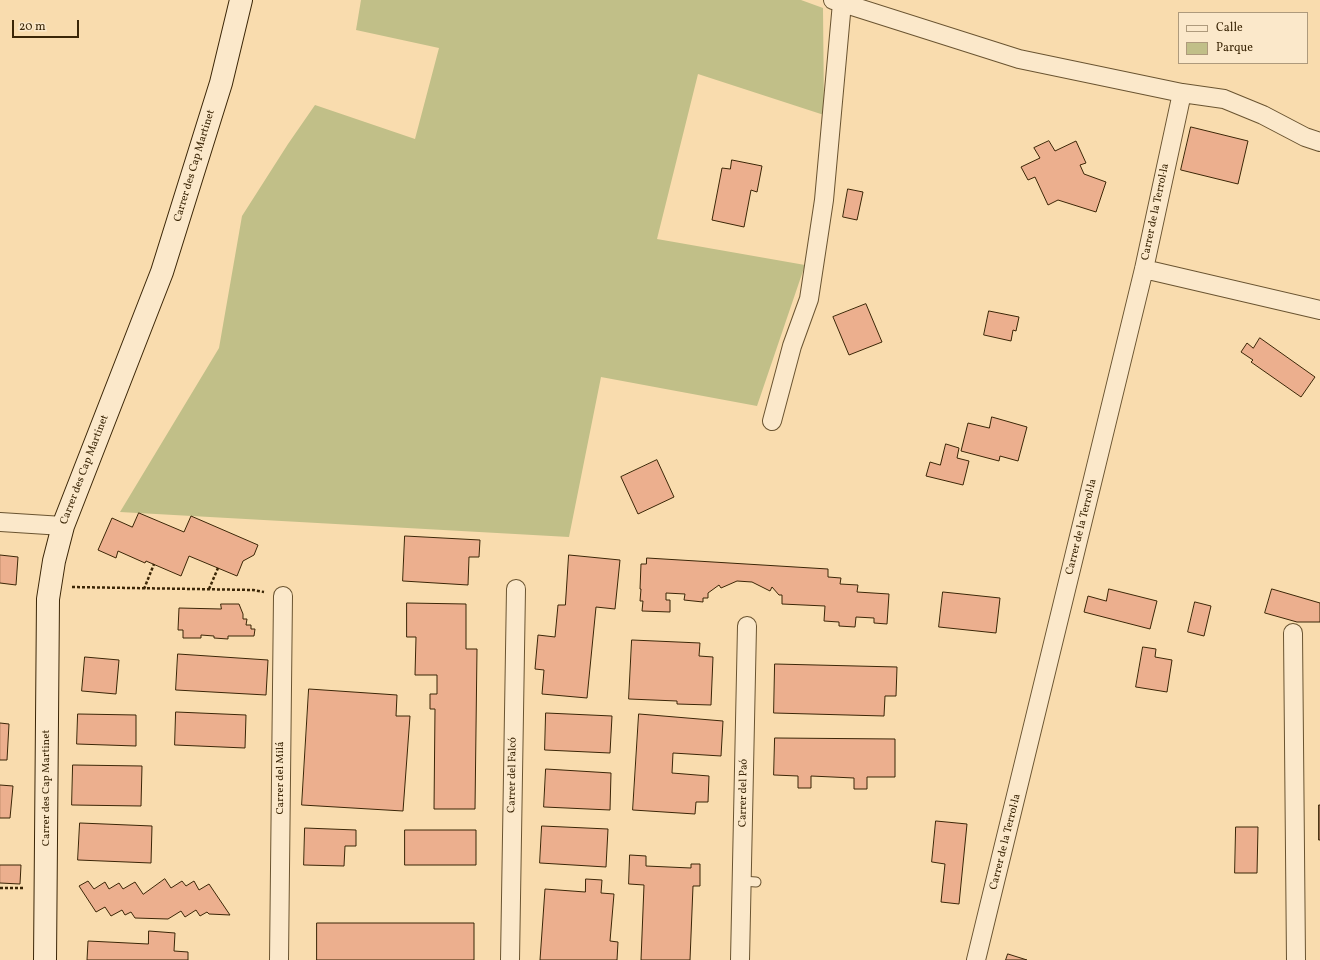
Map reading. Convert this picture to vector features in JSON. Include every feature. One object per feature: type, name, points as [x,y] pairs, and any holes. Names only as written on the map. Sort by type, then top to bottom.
[{"type":"street","name":"Carrer des Cap Martinet","points":[[45,960],[48,599],[54,561],[63,526],[162,272],[222,83],[241,0]]},
{"type":"street","points":[[772,421],[792,346],[810,299],[824,200],[837,2],[1019,59],[1182,93],[1224,99],[1263,115],[1305,137],[1320,142]]},
{"type":"street","name":"Carrer de la Terrol·la","points":[[976,960],[1144,269],[1182,93]]},
{"type":"street","points":[[1144,269],[1320,310]]},
{"type":"street","points":[[0,522],[63,526]]},
{"type":"street","name":"Carrer del Falcó","points":[[510,960],[516,589]]},
{"type":"street","name":"Carrer del Milá","points":[[279,960],[283,596]]},
{"type":"street","name":"Carrer del Paó","points":[[740,960],[749,881],[747,626]]},
{"type":"street","points":[[1293,632],[1296,960]]},
{"type":"path","points":[[144,588],[154,564]]},
{"type":"path","points":[[209,589],[218,568]]},
{"type":"path","points":[[50,586],[90,588],[253,590],[283,596]]},
{"type":"green space","points":[[361,0],[801,0],[823,8],[824,115],[698,74],[657,239],[805,265],[757,406],[601,377],[569,537],[120,512],[219,348],[242,216],[315,105],[415,139],[439,48],[356,30]]},
{"type":"building","points":[[1191,127],[1248,141],[1238,184],[1181,170]]},
{"type":"building","points":[[1049,141],[1055,151],[1076,141],[1086,163],[1080,165],[1084,174],[1106,182],[1096,212],[1058,200],[1048,205],[1035,177],[1028,180],[1021,167],[1040,158],[1034,148]]},
{"type":"building","points":[[732,160],[762,166],[757,192],[751,190],[744,227],[712,220],[722,168],[730,169]]},
{"type":"building","points":[[848,189],[863,192],[857,220],[843,217]]},
{"type":"building","points":[[866,304],[882,342],[849,355],[833,317]]},
{"type":"building","points":[[989,311],[1019,317],[1016,331],[1013,330],[1011,341],[984,335]]},
{"type":"building","points":[[1260,338],[1315,377],[1301,397],[1251,362],[1253,360],[1241,352],[1247,343],[1253,348]]},
{"type":"building","points":[[992,417],[1027,427],[1018,461],[1000,456],[999,461],[961,451],[968,423],[989,428]]},
{"type":"building","points":[[946,444],[959,448],[957,458],[969,461],[963,485],[926,476],[930,462],[940,465]]},
{"type":"building","points":[[657,460],[674,497],[638,514],[621,477]]},
{"type":"building","points":[[139,513],[184,532],[191,516],[258,545],[254,555],[243,561],[237,576],[189,556],[181,576],[118,551],[116,558],[98,550],[112,518],[132,527]]},
{"type":"building","points":[[405,536],[480,540],[479,557],[469,557],[468,585],[403,581]]},
{"type":"building","points":[[0,555],[18,557],[16,585],[0,583]]},
{"type":"building","points":[[569,555],[620,560],[615,609],[596,607],[587,698],[542,694],[544,670],[535,669],[538,635],[555,637],[558,605],[565,605]]},
{"type":"building","points":[[647,558],[828,569],[828,577],[841,578],[840,584],[858,585],[857,592],[889,594],[887,624],[874,623],[874,618],[856,617],[855,627],[839,626],[839,622],[824,621],[825,606],[782,604],[782,595],[779,595],[772,587],[770,591],[752,582],[737,581],[721,588],[719,585],[708,593],[708,598],[703,598],[703,602],[684,600],[685,594],[666,593],[666,600],[670,600],[670,612],[642,611],[643,601],[640,601],[641,564],[646,564]]},
{"type":"building","points":[[1109,589],[1157,601],[1150,629],[1084,612],[1088,596],[1106,601]]},
{"type":"building","points":[[1272,589],[1320,603],[1320,622],[1297,622],[1265,613]]},
{"type":"building","points":[[943,592],[1000,598],[996,633],[939,627]]},
{"type":"building","points":[[1195,602],[1211,606],[1204,636],[1188,632]]},
{"type":"building","points":[[407,603],[466,604],[466,649],[477,649],[475,809],[434,809],[435,709],[430,709],[430,694],[437,694],[437,675],[415,675],[416,637],[407,637]]},
{"type":"building","points":[[221,604],[239,604],[243,614],[243,619],[247,619],[246,625],[251,625],[251,629],[255,629],[254,636],[228,636],[228,639],[201,635],[201,638],[183,638],[183,630],[178,630],[179,608],[221,609]]},
{"type":"building","points":[[632,640],[700,643],[699,656],[713,657],[711,705],[677,704],[677,701],[629,699]]},
{"type":"building","points":[[1143,647],[1156,649],[1155,657],[1172,660],[1167,692],[1136,687]]},
{"type":"building","points":[[178,654],[268,660],[266,695],[176,690]]},
{"type":"building","points":[[85,657],[119,660],[116,694],[82,691]]},
{"type":"building","points":[[775,664],[897,667],[896,696],[885,696],[884,716],[774,713]]},
{"type":"building","points":[[309,689],[397,695],[396,716],[410,716],[403,811],[302,805]]},
{"type":"building","points":[[176,712],[246,715],[245,748],[175,745]]},
{"type":"building","points":[[546,713],[612,716],[610,753],[545,750]]},
{"type":"building","points":[[78,714],[136,715],[136,746],[77,744]]},
{"type":"building","points":[[639,714],[723,721],[721,756],[673,753],[672,773],[709,776],[708,802],[696,802],[695,814],[633,810]]},
{"type":"building","points":[[0,723],[9,724],[7,760],[0,760]]},
{"type":"building","points":[[775,738],[895,739],[895,777],[867,777],[867,789],[854,789],[854,778],[811,776],[811,788],[798,788],[798,776],[774,775]]},
{"type":"building","points":[[73,765],[142,766],[141,806],[72,805]]},
{"type":"building","points":[[546,769],[611,773],[610,810],[544,807]]},
{"type":"building","points":[[0,785],[13,786],[10,818],[0,818]]},
{"type":"building","points":[[1320,805],[1320,840],[1319,840]]},
{"type":"building","points":[[936,821],[967,824],[959,904],[941,902],[945,864],[932,862]]},
{"type":"building","points":[[80,823],[152,826],[151,863],[78,860]]},
{"type":"building","points":[[542,826],[608,829],[606,867],[540,863]]},
{"type":"building","points":[[1236,827],[1258,827],[1257,873],[1235,873]]},
{"type":"building","points":[[305,828],[356,830],[356,846],[345,846],[344,866],[304,865]]},
{"type":"building","points":[[405,830],[476,830],[476,865],[405,865]]},
{"type":"building","points":[[630,855],[646,856],[646,866],[691,868],[691,864],[700,864],[700,886],[693,886],[690,960],[641,960],[644,885],[629,884]]},
{"type":"building","points":[[0,865],[21,865],[20,884],[0,883]]},
{"type":"building","points":[[165,879],[171,888],[182,881],[186,886],[194,881],[199,890],[209,884],[230,915],[209,914],[207,912],[200,916],[196,910],[185,917],[181,911],[168,919],[135,918],[131,912],[125,915],[122,910],[111,916],[105,907],[96,912],[79,886],[88,881],[94,889],[105,882],[109,889],[119,883],[123,889],[135,882],[143,894]]},
{"type":"building","points":[[586,879],[602,880],[601,893],[614,894],[610,941],[618,942],[617,960],[540,960],[545,889],[585,892]]},
{"type":"building","points":[[317,923],[474,923],[474,960],[317,960]]},
{"type":"building","points":[[149,931],[175,933],[174,951],[188,952],[188,960],[87,960],[88,941],[148,944]]},
{"type":"building","points":[[1008,954],[1027,960],[1006,960]]}]
